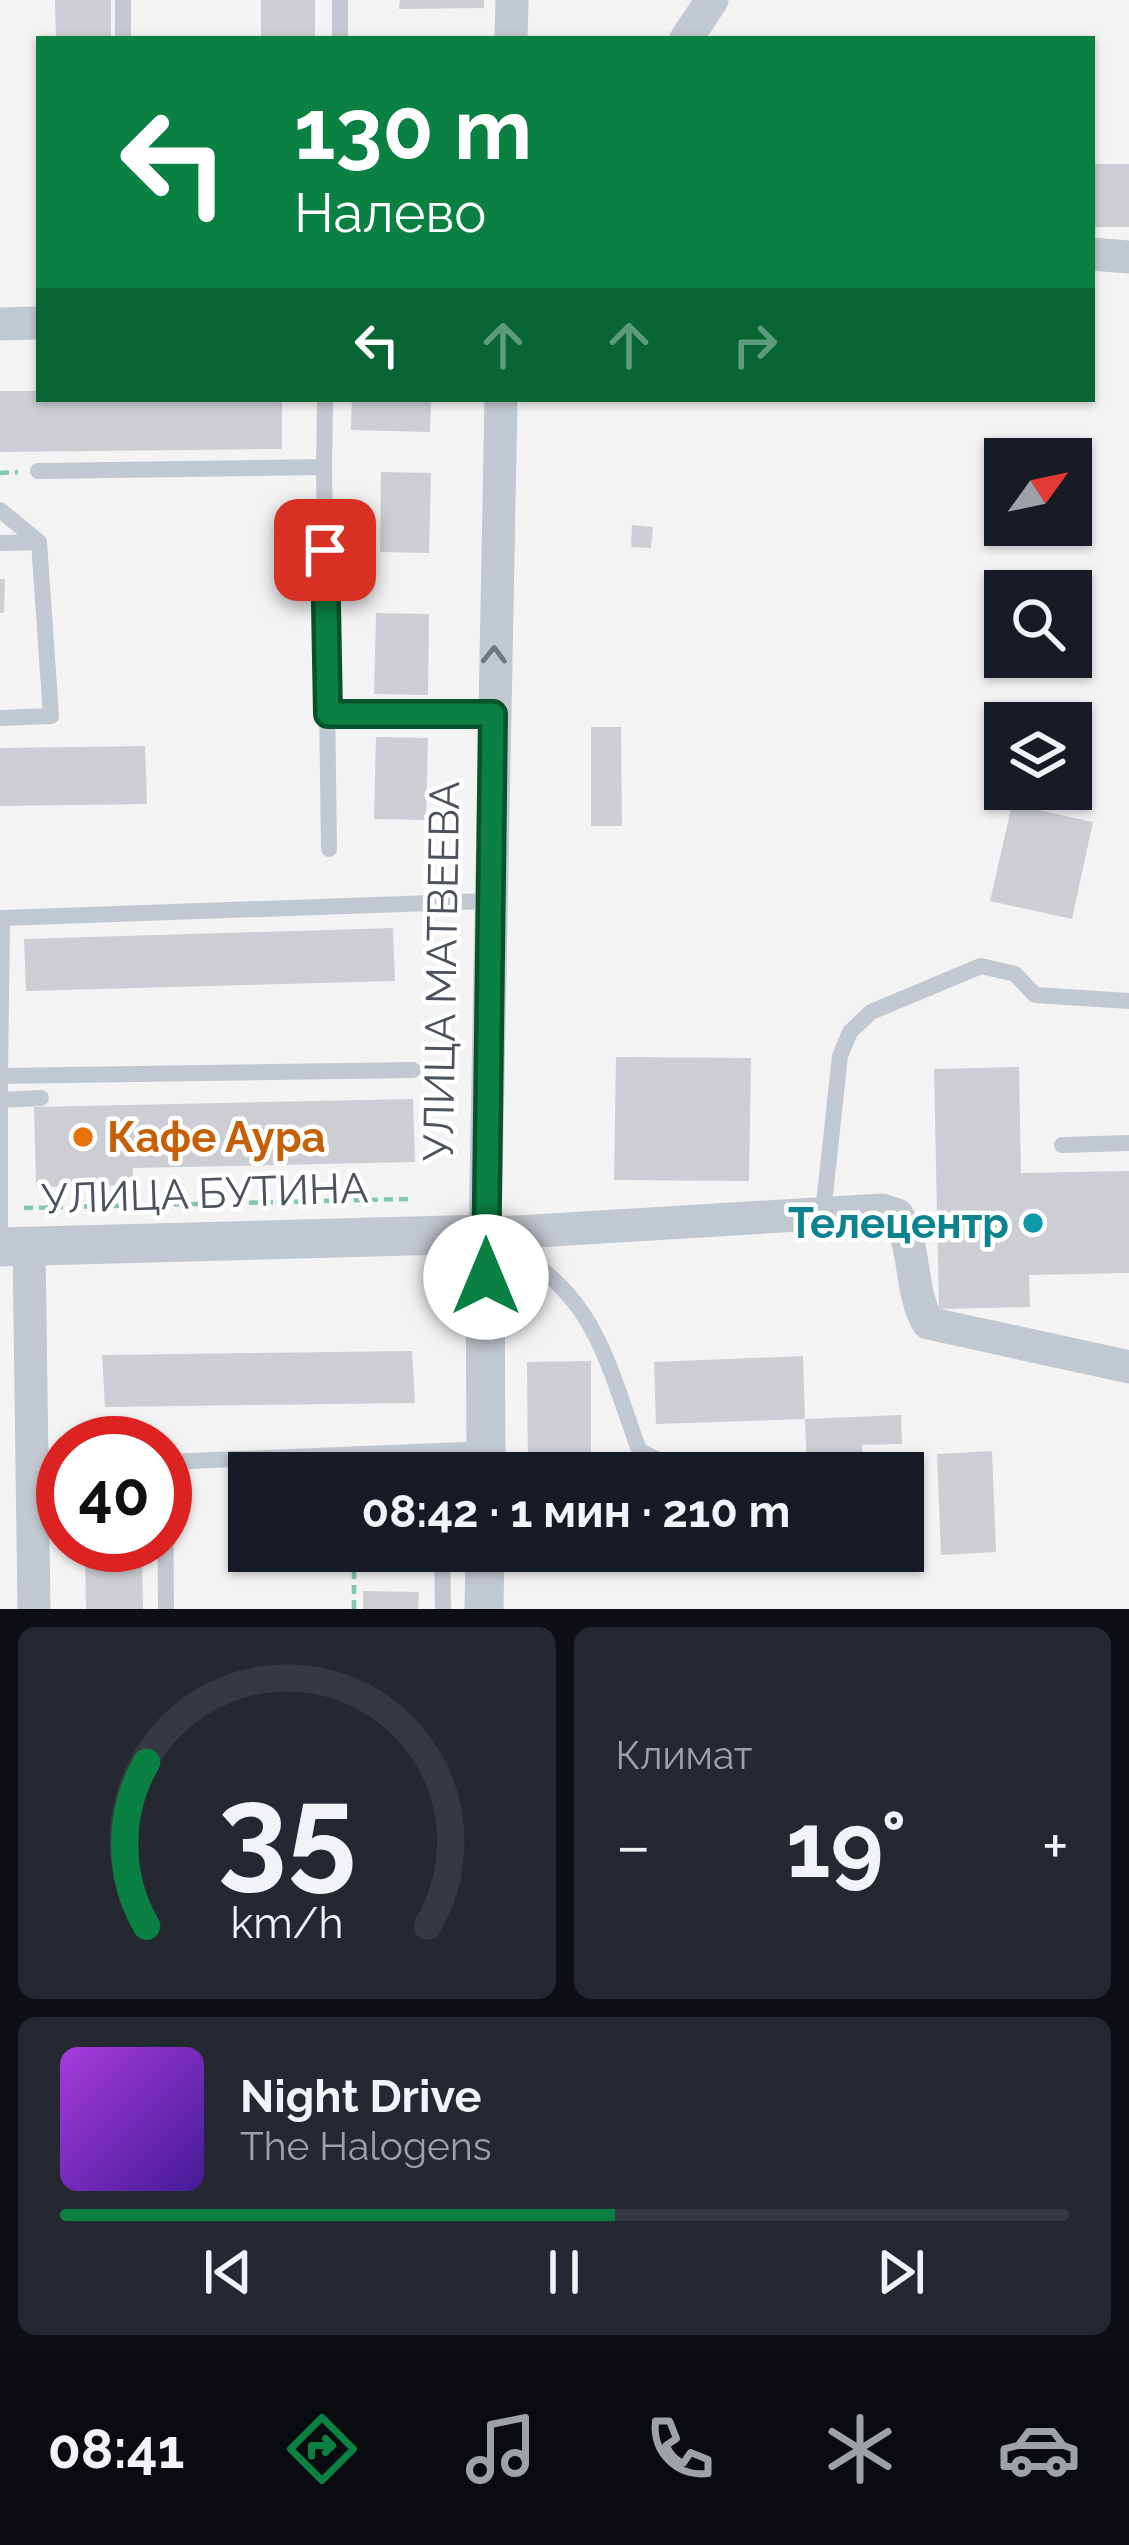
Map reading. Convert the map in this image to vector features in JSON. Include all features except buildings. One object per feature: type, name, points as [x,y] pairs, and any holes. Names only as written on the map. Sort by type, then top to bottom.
[{"type":"street","points":[[511,36],[512,0]]},
{"type":"street","points":[[688,36],[712,0]]},
{"type":"street","points":[[1095,254],[1129,257]]},
{"type":"street","points":[[0,324],[36,323]]},
{"type":"street","name":"УЛИЦА МАТВЕЕВА","points":[[486,1452],[488,901],[501,402]]},
{"type":"street","points":[[485,1234],[823,1213],[897,1215],[928,1323],[1129,1367]]},
{"type":"street","name":"УЛИЦА БУТИНА","points":[[10,1247],[485,1234]]},
{"type":"street","points":[[10,1247],[39,1416]]},
{"type":"street","points":[[34,1609],[37,1572]]},
{"type":"street","points":[[484,1609],[485,1572]]},
{"type":"lane","points":[[123,0],[123,36]]},
{"type":"lane","points":[[340,0],[340,36]]},
{"type":"lane","points":[[325,402],[329,849]]},
{"type":"lane","points":[[38,471],[324,467]]},
{"type":"lane","points":[[0,510],[39,542],[51,716],[0,718]]},
{"type":"lane","points":[[0,543],[39,542]]},
{"type":"lane","points":[[328,714],[493,714]]},
{"type":"lane","points":[[10,1247],[0,1209],[2,918],[488,901]]},
{"type":"lane","points":[[823,1213],[840,1056],[850,1032],[871,1012],[981,966],[1015,974],[1035,995],[1129,1001]]},
{"type":"lane","points":[[0,1076],[413,1070]]},
{"type":"lane","points":[[0,1100],[41,1098]]},
{"type":"lane","points":[[1062,1145],[1129,1143]]},
{"type":"lane","points":[[485,1234],[538,1261],[575,1302],[606,1351],[643,1452]]},
{"type":"lane","points":[[192,1462],[228,1463]]},
{"type":"lane","points":[[166,1572],[166,1609]]},
{"type":"lane","points":[[442,1572],[443,1609]]},
{"type":"path","points":[[0,1209],[417,1199]]},
{"type":"path","points":[[354,1572],[354,1609]]},
{"type":"place","name":"Кафе Аура","points":[[83,1137]]},
{"type":"place","name":"Телецентр","points":[[1033,1223]]},
{"type":"route","points":[[325,550],[328,714],[493,714],[486,1277]]}]
